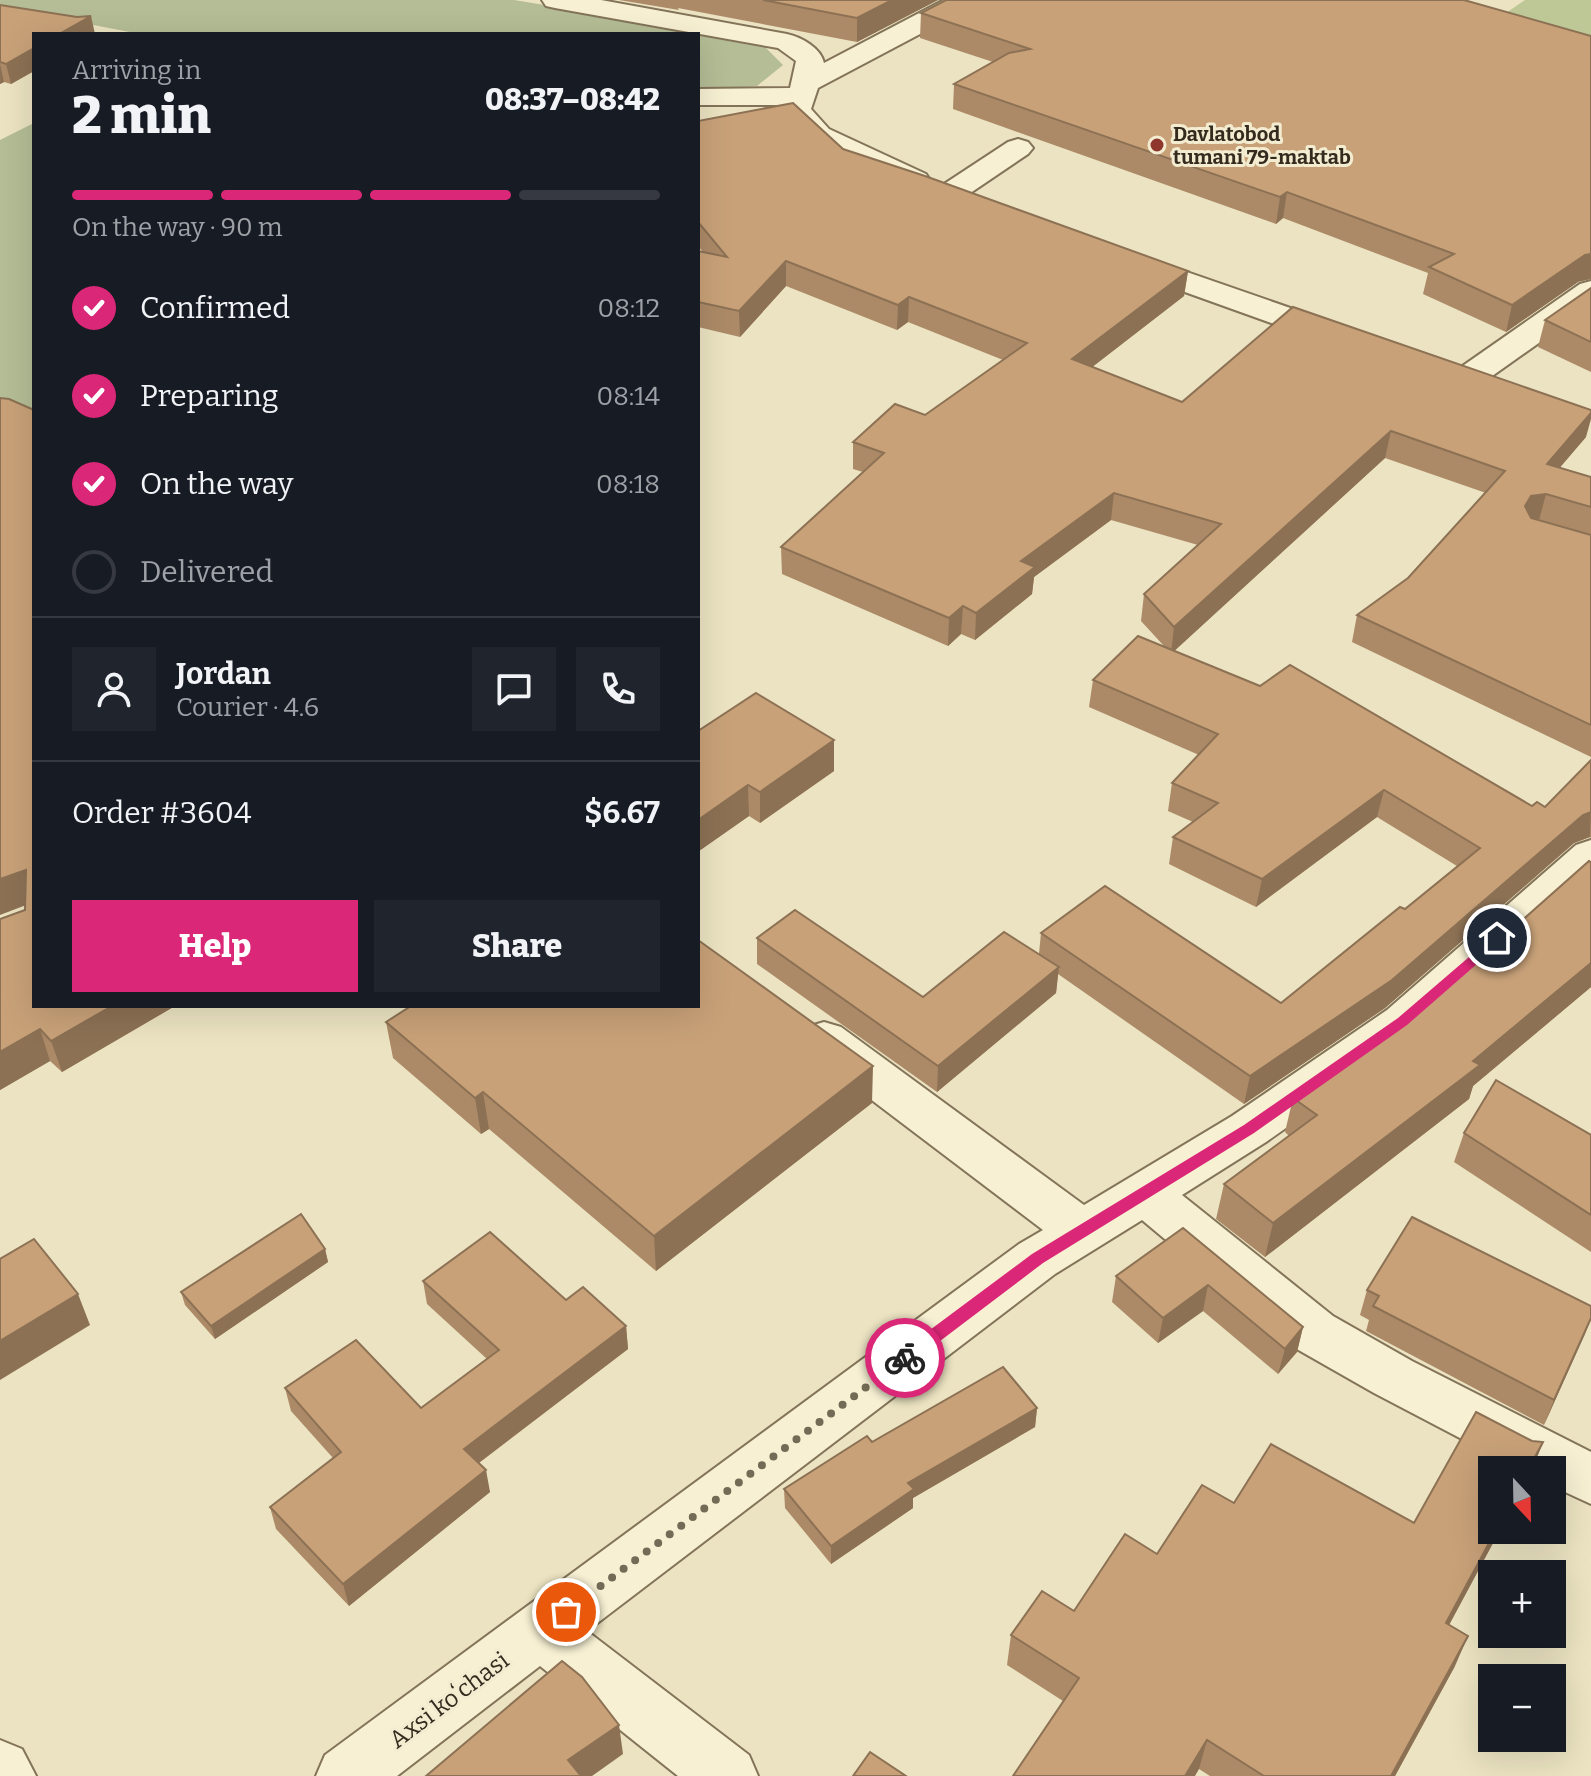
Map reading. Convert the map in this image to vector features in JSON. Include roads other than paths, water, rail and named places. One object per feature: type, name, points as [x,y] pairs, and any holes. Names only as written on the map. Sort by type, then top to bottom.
[{"type":"street","points":[[555,0],[685,21],[787,42],[810,58],[797,110],[819,135],[946,196],[976,206]]},
{"type":"street","points":[[700,97],[804,90],[964,0]]},
{"type":"street","points":[[946,196],[1018,148]]},
{"type":"street","points":[[1095,249],[1363,344]]},
{"type":"street","points":[[1466,379],[1591,291]]},
{"type":"street","name":"Axsi koʻchasi","points":[[347,1776],[1037,1259],[1249,1129],[1403,1022],[1591,855]]},
{"type":"street","points":[[787,1012],[1081,1231]]},
{"type":"street","points":[[1144,1193],[1314,1332],[1393,1377],[1591,1479]]},
{"type":"street","points":[[541,1631],[727,1776]]},
{"type":"street","points":[[0,1770],[5,1776]]},
{"type":"place","name":"Davlatobod tumani 79-maktab","points":[[1157,145]]}]
